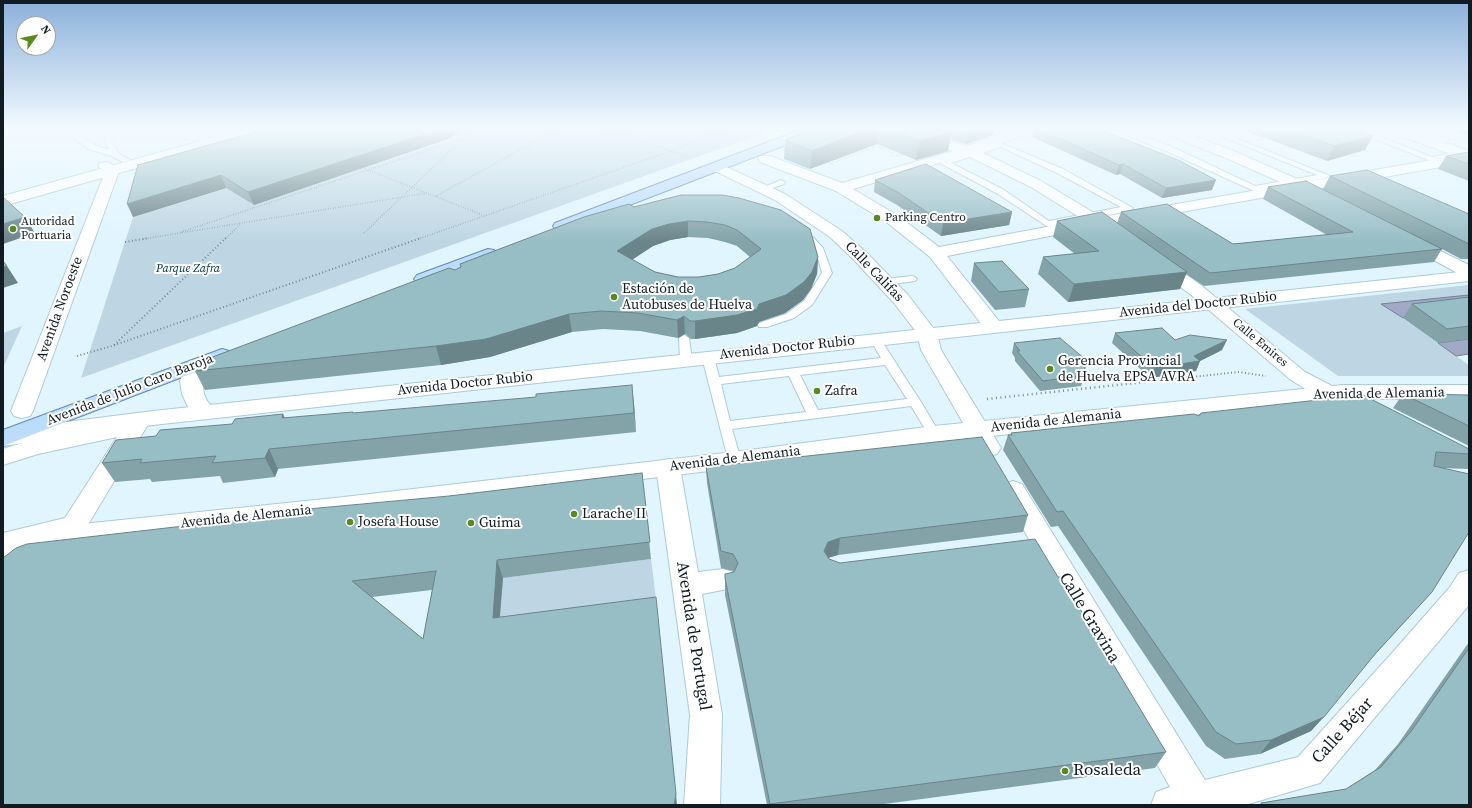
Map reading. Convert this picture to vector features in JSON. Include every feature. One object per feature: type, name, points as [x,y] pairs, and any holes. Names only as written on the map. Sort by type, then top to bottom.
[{"type":"main road","points":[[548,231],[721,166]]},
{"type":"main road","points":[[408,284],[443,276],[504,248]]},
{"type":"main road","name":"Avenida de Julio Caro Baroja","points":[[3,438],[239,348]]},
{"type":"street","points":[[3,194],[104,166]]},
{"type":"street","points":[[3,201],[106,166]]},
{"type":"street","name":"Avenida Noroeste","points":[[22,411],[113,166]]},
{"type":"street","points":[[783,166],[840,188],[891,218],[936,254],[993,326]]},
{"type":"street","points":[[840,188],[913,166]]},
{"type":"street","points":[[998,166],[1036,184],[1095,219],[1119,236]]},
{"type":"street","points":[[1256,166],[1328,199]]},
{"type":"street","points":[[936,254],[1095,219],[1408,166]]},
{"type":"street","name":"Calle Califas","points":[[718,167],[780,197],[836,234],[885,282],[917,318],[928,333],[931,350],[978,429]]},
{"type":"street","points":[[1401,236],[1469,272]]},
{"type":"street","name":"Calle Emires","points":[[1145,254],[1212,303],[1298,376],[1385,414]]},
{"type":"street","name":"Avenida del Doctor Rubio","points":[[928,333],[1469,276]]},
{"type":"street","name":"Avenida Doctor Rubio","points":[[3,438],[206,412],[928,333]]},
{"type":"street","points":[[196,365],[191,381],[193,394],[196,404],[206,412]]},
{"type":"street","name":"Avenida de Alemania","points":[[3,552],[92,533],[335,507],[734,460],[978,429],[1336,393],[1469,392]]},
{"type":"street","points":[[3,457],[35,447],[136,426],[74,526],[3,542]]},
{"type":"street","name":"Calle Gravina","points":[[978,429],[1044,542],[1189,803]]},
{"type":"street","name":"Avenida de Portugal","points":[[668,467],[706,715],[702,805]]},
{"type":"street","points":[[1015,546],[1044,542]]},
{"type":"street","points":[[685,585],[723,580]]},
{"type":"street","name":"Calle Béjar","points":[[1189,803],[1308,771],[1466,592]]},
{"type":"lane","points":[[949,166],[1001,192],[1048,224],[1095,219],[1129,208],[1048,166]]},
{"type":"lane","points":[[1205,166],[1254,189],[1298,184],[1326,176],[1300,166]]},
{"type":"lane","points":[[764,189],[781,182]]},
{"type":"lane","points":[[763,325],[790,316],[808,303],[827,273],[820,250],[811,240],[796,230]]},
{"type":"lane","points":[[885,282],[912,279]]},
{"type":"lane","points":[[684,338],[686,360]]},
{"type":"lane","points":[[875,339],[934,434]]},
{"type":"lane","points":[[708,357],[734,460]]},
{"type":"lane","points":[[714,381],[888,361]]},
{"type":"lane","points":[[794,372],[814,415]]},
{"type":"lane","points":[[725,426],[915,402]]},
{"type":"path","points":[[173,234],[381,166]]},
{"type":"path","points":[[364,233],[434,166]]},
{"type":"path","points":[[436,196],[491,166]]},
{"type":"path","points":[[77,356],[112,346],[629,166]]},
{"type":"path","points":[[806,174],[827,166]]},
{"type":"path","points":[[363,168],[485,216]]},
{"type":"path","points":[[125,242],[427,192]]},
{"type":"path","points":[[112,346],[242,223]]},
{"type":"green space","name":"Parque Zafra","points":[[371,166],[673,166],[81,378],[133,217],[226,188],[254,205]]},
{"type":"green space","points":[[1469,285],[1469,297],[1387,307],[1469,365],[1469,376],[1338,376],[1245,309]]},
{"type":"green space","points":[[22,326],[3,368],[3,333]]},
{"type":"green space","points":[[651,559],[658,615],[498,636],[503,578]]},
{"type":"shaded area","points":[[1469,295],[1469,310],[1403,318],[1381,304]]},
{"type":"shaded area","points":[[1469,339],[1469,354],[1456,356],[1438,343]]},
{"type":"building","points":[[138,166],[329,166],[248,192],[221,175],[127,204]]},
{"type":"building","points":[[921,166],[929,166],[1012,212],[943,223],[899,193],[875,180]]},
{"type":"building","points":[[1126,166],[1189,166],[1216,180],[1166,188]]},
{"type":"building","points":[[1367,170],[1469,214],[1469,244],[1330,176]]},
{"type":"building","points":[[1306,181],[1442,249],[1210,273],[1121,212],[1167,204],[1233,244],[1353,232],[1268,187]]},
{"type":"building","name":"Estación de Autobuses de Huelva","points":[[681,195],[722,195],[739,198],[781,210],[810,229],[818,257],[812,272],[804,282],[786,295],[759,304],[757,309],[737,315],[690,321],[684,316],[677,320],[638,313],[601,311],[569,314],[486,339],[436,346],[195,371],[194,364],[449,268],[455,270],[461,267],[460,264],[584,217],[629,204],[634,207]],"holes":[[[688,221],[725,225],[737,230],[761,249],[735,268],[718,274],[699,277],[678,277],[655,272],[617,251],[652,229]]]},
{"type":"building","points":[[4,198],[25,217],[3,224]]},
{"type":"building","points":[[1102,212],[1187,272],[1074,284],[1043,257],[1099,251],[1057,221]]},
{"type":"building","points":[[3,261],[7,266],[3,267]]},
{"type":"building","points":[[1002,261],[1029,289],[999,292],[974,263]]},
{"type":"building","points":[[1469,297],[1469,326],[1447,329],[1412,304]]},
{"type":"building","points":[[1162,328],[1175,340],[1190,335],[1227,340],[1194,356],[1200,361],[1154,368],[1115,333]]},
{"type":"building","points":[[1060,338],[1085,359],[1085,375],[1043,381],[1017,351],[1020,351],[1014,343]]},
{"type":"building","points":[[632,385],[634,413],[269,449],[265,458],[212,463],[216,456],[140,463],[142,459],[102,463],[116,440],[156,436],[160,430],[232,424],[235,419],[283,414],[282,418],[353,413],[536,397],[536,394]]},
{"type":"building","points":[[1403,394],[1469,395],[1469,426]]},
{"type":"building","points":[[1363,395],[1469,449],[1469,454],[1436,452],[1434,466],[1469,474],[1469,532],[1432,592],[1375,654],[1324,717],[1271,740],[1236,744],[1216,732],[1063,511],[1057,512],[1008,435],[1012,435],[1011,433],[1194,414],[1199,416],[1201,413]]},
{"type":"building","points":[[982,437],[1028,515],[840,538],[828,542],[824,551],[829,559],[840,563],[1035,539],[1058,577],[1061,577],[1166,752],[770,804],[725,578],[725,574],[734,572],[738,563],[733,554],[721,551],[706,467]]},
{"type":"building","points":[[642,473],[650,542],[497,560],[493,618],[656,597],[676,794],[674,805],[3,805],[3,558],[16,548],[27,544],[297,513],[297,510],[449,496]],"holes":[[[436,571],[423,639],[352,581]]]},
{"type":"building","points":[[1469,648],[1469,805],[1263,805],[1261,803],[1346,789],[1381,767],[1412,730]]},
{"type":"place","name":"Parking Centro","points":[[877,218]]},
{"type":"place","name":"Autoridad Portuaria","points":[[13,229]]},
{"type":"place","name":"Estación de Autobuses de Huelva","points":[[614,297]]},
{"type":"place","name":"Gerencia Provincial de Huelva EPSA AVRA","points":[[1050,369]]},
{"type":"place","name":"Zafra","points":[[817,391]]},
{"type":"place","name":"Larache II","points":[[574,514]]},
{"type":"place","name":"Josefa House","points":[[350,522]]},
{"type":"place","name":"Guima","points":[[471,523]]},
{"type":"place","name":"Rosaleda","points":[[1065,771]]}]
